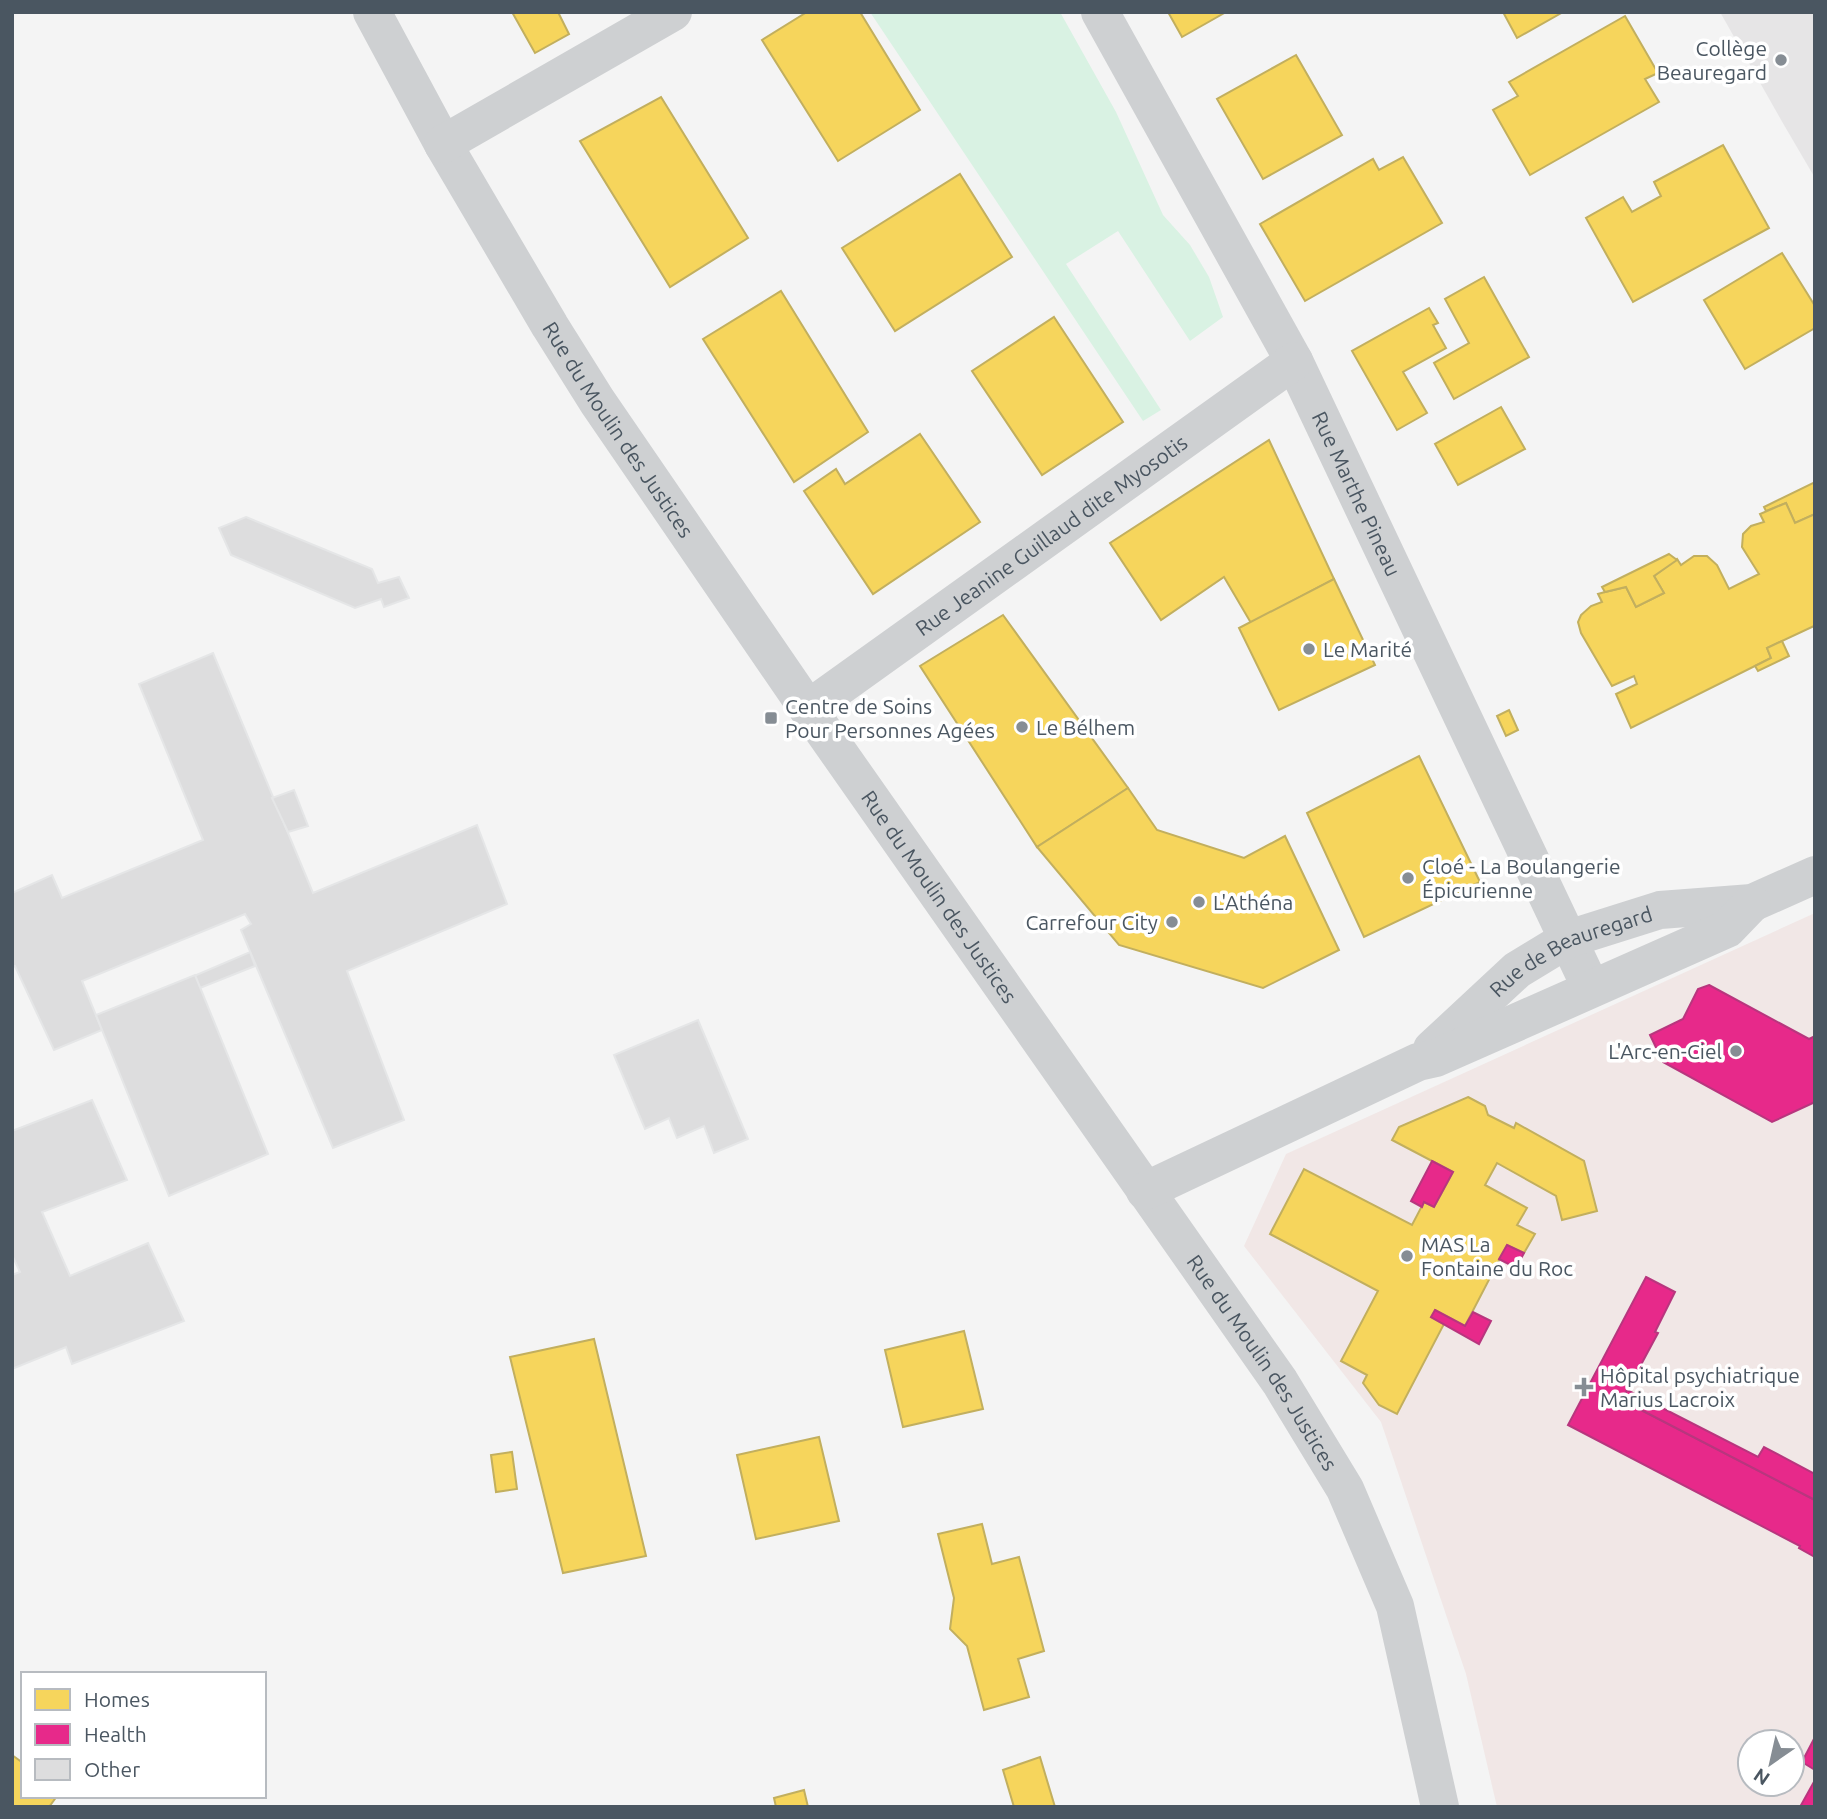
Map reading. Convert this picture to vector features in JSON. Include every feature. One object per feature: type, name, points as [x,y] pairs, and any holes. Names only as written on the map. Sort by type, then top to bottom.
[{"type":"street","name":"Rue du Moulin des Justices","points":[[372,12],[443,144],[550,327],[597,401],[808,709],[1280,1382],[1345,1489],[1395,1606],[1440,1807]]},
{"type":"street","points":[[443,144],[673,12]]},
{"type":"street","name":"Rue Marthe Pineau","points":[[1100,12],[1294,361],[1591,988]]},
{"type":"street","name":"Rue Jeanine Guillaud dite Myosotis","points":[[808,709],[1294,361]]},
{"type":"street","name":"Rue de Beauregard","points":[[1418,1062],[1517,970],[1568,939],[1660,911],[1752,903],[1815,875]]},
{"type":"street","name":"Rue de Beauregard","points":[[1145,1191],[1418,1062],[1436,1058],[1727,929],[1752,903]]},
{"type":"shaded area","name":"Collège Beauregard","points":[[1720,12],[1815,12],[1815,178],[1784,125]]},
{"type":"shaded area","name":"Hôpital psychiatrique Marius Lacroix","points":[[1815,913],[1815,1807],[1497,1807],[1466,1674],[1381,1422],[1244,1246],[1286,1154]]},
{"type":"green space","points":[[870,12],[1060,12],[1116,112],[1163,215],[1190,245],[1209,277],[1223,317],[1190,341],[1118,231],[1066,264],[1161,410],[1143,421]]},
{"type":"building: Homes","points":[[512,12],[558,12],[569,34],[535,53]]},
{"type":"building: Homes","points":[[807,12],[860,12],[920,110],[838,161],[762,40]]},
{"type":"building: Homes","points":[[1168,12],[1226,12],[1182,37]]},
{"type":"building: Homes","points":[[1503,12],[1563,12],[1517,38]]},
{"type":"building: Homes","points":[[1625,16],[1658,73],[1645,79],[1659,102],[1530,175],[1493,110],[1518,96],[1509,82]]},
{"type":"building: Homes","points":[[1296,55],[1342,135],[1263,179],[1217,99]]},
{"type":"building: Homes","points":[[661,97],[748,238],[670,287],[580,141]]},
{"type":"building: Homes","points":[[1723,145],[1769,228],[1633,302],[1586,218],[1623,197],[1632,212],[1661,196],[1654,182]]},
{"type":"building: Homes","points":[[1403,157],[1442,223],[1305,301],[1260,224],[1373,159],[1379,170]]},
{"type":"building: Homes","points":[[960,174],[1012,257],[895,331],[842,248]]},
{"type":"building: Homes","points":[[1782,253],[1815,306],[1815,328],[1745,369],[1704,300]]},
{"type":"building: Homes","points":[[1484,277],[1529,357],[1454,399],[1434,363],[1469,343],[1445,299]]},
{"type":"building: Homes","points":[[781,291],[868,432],[794,482],[703,339]]},
{"type":"building: Homes","points":[[1429,308],[1438,323],[1433,325],[1446,348],[1403,372],[1427,413],[1397,430],[1352,351]]},
{"type":"building: Homes","points":[[1054,317],[1123,422],[1042,475],[972,371]]},
{"type":"building: Homes","points":[[1501,407],[1525,449],[1458,485],[1435,444]]},
{"type":"building: Homes","points":[[920,434],[980,522],[873,594],[804,491],[836,469],[845,484]]},
{"type":"building: Homes","points":[[1269,440],[1334,579],[1251,623],[1224,577],[1161,620],[1110,543]]},
{"type":"building: Homes","points":[[1815,482],[1815,514],[1795,523],[1786,503],[1766,511],[1764,507]]},
{"type":"building: Homes","points":[[1786,503],[1795,523],[1815,514],[1815,627],[1767,648],[1771,658],[1631,728],[1616,694],[1637,684],[1634,676],[1612,686],[1581,633],[1578,622],[1581,615],[1591,606],[1602,602],[1598,594],[1605,592],[1626,587],[1636,607],[1664,593],[1654,576],[1677,559],[1681,565],[1694,556],[1707,556],[1717,565],[1729,589],[1759,574],[1742,547],[1743,534],[1751,526],[1764,522],[1760,514]]},
{"type":"building: Homes","points":[[1669,554],[1677,560],[1654,576],[1664,593],[1636,607],[1626,587],[1605,592],[1602,587]]},
{"type":"building: Homes","name":"Le Marité","points":[[1334,579],[1375,665],[1279,710],[1239,628]]},
{"type":"building: Homes","name":"Le Bélhem","points":[[1003,615],[1128,788],[1037,847],[920,666]]},
{"type":"building: Homes","points":[[1782,641],[1789,656],[1758,671],[1755,666],[1771,658],[1767,648]]},
{"type":"building: Homes","points":[[1509,710],[1518,730],[1506,736],[1497,716]]},
{"type":"building: Homes","points":[[1419,756],[1480,882],[1364,937],[1307,813]]},
{"type":"building: Homes","name":"L'Athéna","points":[[1128,788],[1157,830],[1244,858],[1285,836],[1339,950],[1263,988],[1119,945],[1037,847]]},
{"type":"building: Homes","name":"MAS La Fontaine du Roc","points":[[1468,1097],[1485,1106],[1488,1115],[1514,1128],[1516,1123],[1584,1161],[1597,1211],[1562,1220],[1556,1196],[1497,1163],[1485,1185],[1527,1208],[1517,1225],[1535,1234],[1524,1253],[1507,1245],[1465,1326],[1435,1310],[1431,1317],[1444,1324],[1397,1414],[1379,1405],[1363,1383],[1367,1375],[1341,1361],[1378,1291],[1270,1234],[1304,1169],[1412,1225],[1424,1202],[1434,1207],[1453,1172],[1392,1140],[1399,1127]]},
{"type":"building: Homes","points":[[964,1331],[983,1409],[903,1427],[885,1350]]},
{"type":"building: Homes","points":[[594,1339],[646,1556],[563,1573],[510,1357]]},
{"type":"building: Homes","points":[[819,1437],[839,1521],[756,1539],[737,1455]]},
{"type":"building: Homes","points":[[512,1452],[517,1489],[496,1492],[491,1455]]},
{"type":"building: Homes","points":[[982,1524],[992,1564],[1019,1557],[1044,1651],[1018,1659],[1029,1697],[984,1710],[967,1646],[950,1629],[954,1598],[938,1534]]},
{"type":"building: Homes","points":[[12,1755],[21,1762],[21,1798],[56,1798],[49,1807],[12,1807]]},
{"type":"building: Homes","points":[[1040,1757],[1055,1807],[1014,1807],[1003,1770]]},
{"type":"building: Homes","points":[[804,1790],[808,1807],[776,1807],[774,1798]]},
{"type":"building: Health","name":"L'Arc-en-Ciel","points":[[1709,985],[1809,1039],[1815,1036],[1815,1102],[1772,1122],[1663,1062],[1650,1035],[1683,1019],[1698,989]]},
{"type":"building: Health","points":[[1432,1161],[1453,1172],[1434,1207],[1424,1202],[1422,1207],[1411,1201]]},
{"type":"building: Health","points":[[1507,1245],[1524,1253],[1516,1268],[1499,1259]]},
{"type":"building: Health","points":[[1646,1277],[1675,1292],[1655,1332],[1658,1333],[1622,1400],[1815,1500],[1815,1557],[1799,1548],[1800,1546],[1568,1425]]},
{"type":"building: Health","points":[[1435,1310],[1465,1326],[1473,1312],[1491,1321],[1479,1344],[1431,1317]]},
{"type":"building: Health","points":[[1627,1390],[1758,1457],[1764,1447],[1815,1474],[1815,1500],[1622,1400]]},
{"type":"building: Health","points":[[1815,1737],[1815,1770],[1806,1764],[1806,1754]]},
{"type":"building: Health","points":[[1815,1780],[1815,1807],[1800,1807]]},
{"type":"building: Other","points":[[246,517],[372,569],[378,583],[399,577],[409,598],[384,607],[381,599],[355,608],[231,555],[219,528]]},
{"type":"building: Other","points":[[213,653],[313,893],[477,825],[507,904],[347,971],[404,1120],[333,1148],[241,930],[251,924],[245,914],[82,981],[102,1030],[54,1050],[15,966],[12,967],[12,893],[52,875],[62,898],[203,840],[139,684]]},
{"type":"building: Other","points":[[294,790],[308,826],[288,832],[272,798]]},
{"type":"building: Other","points":[[250,952],[255,966],[200,988],[194,976]]},
{"type":"building: Other","points":[[195,975],[268,1154],[169,1196],[96,1015]]},
{"type":"building: Other","points":[[698,1020],[748,1139],[714,1153],[704,1126],[677,1138],[669,1118],[645,1129],[614,1055]]},
{"type":"building: Other","points":[[92,1100],[127,1180],[42,1212],[70,1276],[148,1243],[184,1321],[72,1364],[66,1347],[12,1369],[12,1275],[20,1272],[12,1255],[12,1131]]},
{"type":"place","name":"Collège Beauregard","points":[[1781,60]]},
{"type":"place","name":"Le Marité","points":[[1309,649]]},
{"type":"place","name":"Centre de Soins Pour Personnes Agées","points":[[771,718]]},
{"type":"place","name":"Le Bélhem","points":[[1022,727]]},
{"type":"place","name":"Cloé - La Boulangerie Épicurienne","points":[[1408,878]]},
{"type":"place","name":"L'Athéna","points":[[1199,902]]},
{"type":"place","name":"Carrefour City","points":[[1172,922]]},
{"type":"place","name":"L'Arc-en-Ciel","points":[[1736,1051]]},
{"type":"place","name":"MAS La Fontaine du Roc","points":[[1407,1256]]},
{"type":"place","name":"Hôpital psychiatrique Marius Lacroix","points":[[1584,1387]]}]
